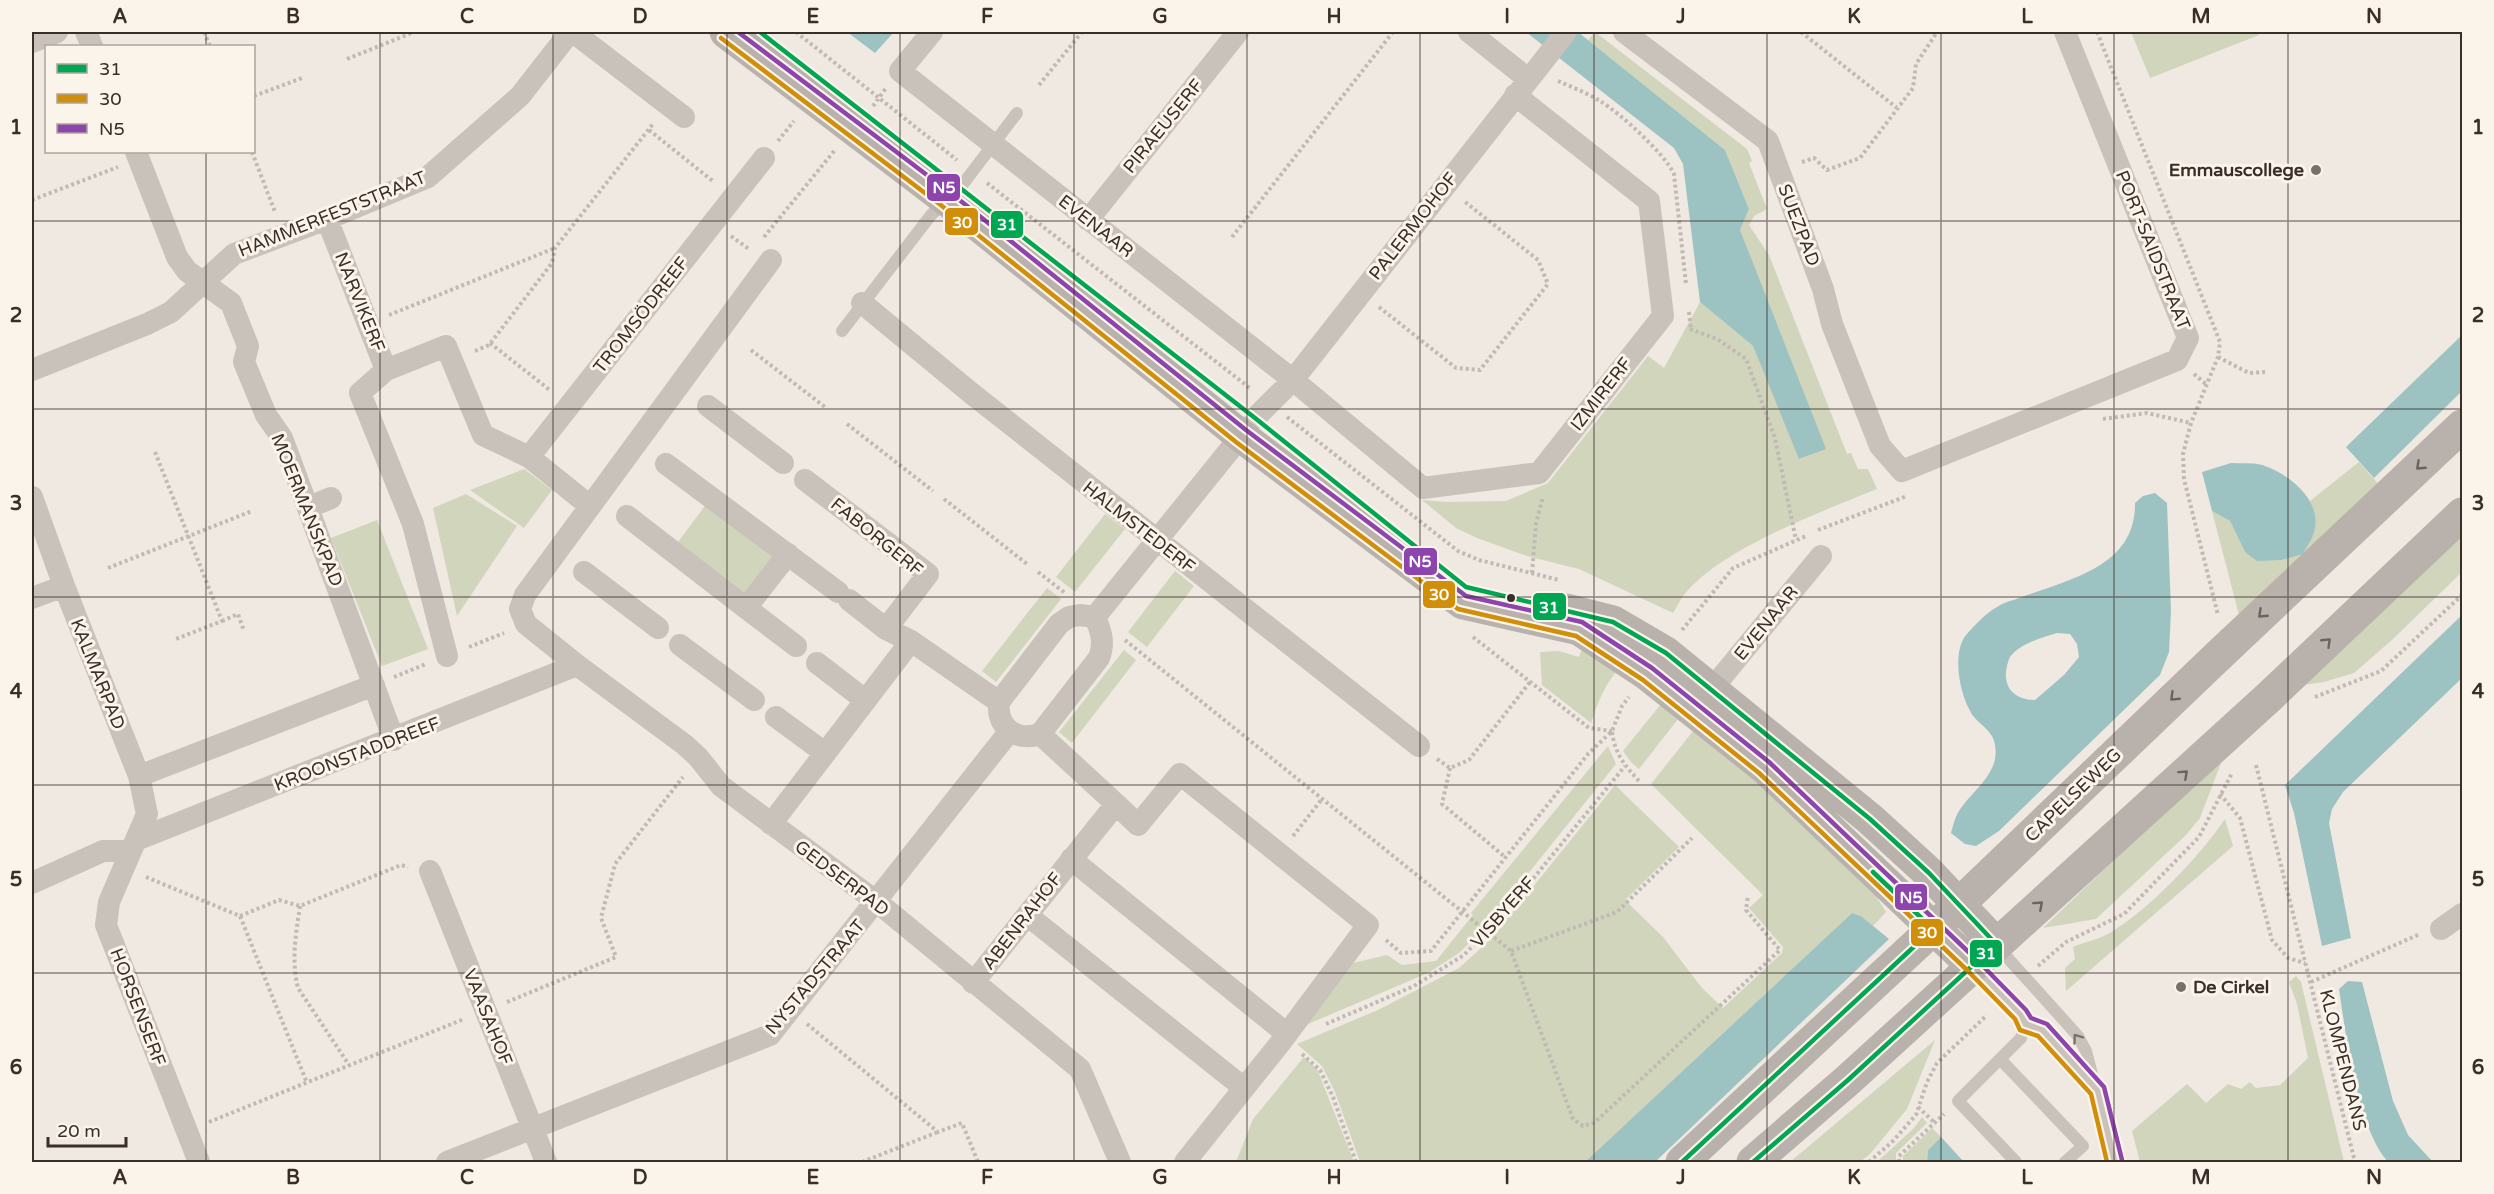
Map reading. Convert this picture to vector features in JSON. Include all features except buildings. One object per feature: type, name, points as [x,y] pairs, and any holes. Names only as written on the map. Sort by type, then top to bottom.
[{"type":"street","points":[[32,42],[57,32]]},
{"type":"street","points":[[571,32],[677,111]]},
{"type":"street","name":"HAMMERFESTSTRAAT","points":[[32,370],[147,324],[171,312],[234,254],[428,177],[520,96],[571,32]]},
{"type":"street","points":[[726,32],[953,194]]},
{"type":"street","points":[[760,32],[953,194],[1248,427],[1466,587],[1613,622],[1666,653],[1703,701],[1796,796],[1933,929],[1984,955]]},
{"type":"street","name":"EVENAAR","points":[[932,32],[900,71],[1088,220],[1191,289],[1293,380]]},
{"type":"street","name":"PIRAEUSERF","points":[[1088,220],[1239,32]]},
{"type":"street","points":[[1469,32],[1528,79],[1649,201],[1663,316]]},
{"type":"street","name":"PALERMOHOF","points":[[1248,427],[1293,380],[1566,32]]},
{"type":"street","name":"SUEZPAD","points":[[1624,32],[1768,141],[1823,289],[1832,324],[1880,446],[1902,471]]},
{"type":"street","name":"PORT-SAIDSTRAAT","points":[[1902,471],[2177,360],[2188,338],[2065,32]]},
{"type":"street","name":"MOERMANSKPAD","points":[[138,155],[177,257],[187,271],[201,283],[231,303],[248,346],[244,362],[266,415],[282,438],[394,740]]},
{"type":"street","name":"TROMSÖDREEF","points":[[529,457],[764,158]]},
{"type":"street","name":"NARVIKERF","points":[[327,219],[386,370],[446,346],[452,360]]},
{"type":"street","points":[[658,628],[571,563],[608,506],[652,454],[680,384],[764,253]]},
{"type":"street","name":"HALMSTEDERF","points":[[862,303],[1156,541],[1419,746]]},
{"type":"street","name":"IZMIRERF","points":[[1539,473],[1663,316]]},
{"type":"street","points":[[452,360],[483,435],[529,457],[608,506],[796,646]]},
{"type":"street","points":[[386,370],[360,393],[413,524],[447,657]]},
{"type":"street","points":[[1293,380],[1423,488],[1539,473]]},
{"type":"street","points":[[680,384],[783,463]]},
{"type":"street","name":"CAPELSEWEG","points":[[1682,1162],[1933,929],[2463,426]]},
{"type":"street","points":[[1095,617],[1248,427]]},
{"type":"street","points":[[652,454],[886,629],[911,641],[999,702]]},
{"type":"street","name":"FABORGERF","points":[[805,480],[928,574],[886,629]]},
{"type":"street","name":"KALMARPAD","points":[[32,497],[64,586],[139,776],[147,814],[130,853]]},
{"type":"street","points":[[309,507],[331,498]]},
{"type":"street","points":[[1753,1162],[1848,1080],[2269,697],[2463,514]]},
{"type":"street","points":[[746,608],[788,554]]},
{"type":"street","name":"EVENAAR","points":[[1703,701],[1821,556]]},
{"type":"street","name":"GEDSERPAD","points":[[571,563],[525,594],[520,609],[526,624],[577,666],[685,746],[698,757],[721,786],[877,902],[1080,1070],[1120,1162]]},
{"type":"street","points":[[32,598],[64,586]]},
{"type":"street","points":[[1080,615],[1095,617],[1102,639],[1099,658],[1040,734],[1020,736],[1009,732],[1002,723],[998,711],[999,702],[1059,624],[1070,617],[1080,615]]},
{"type":"street","points":[[771,824],[911,641]]},
{"type":"street","points":[[680,645],[754,700]]},
{"type":"street","points":[[817,663],[866,700]]},
{"type":"street","name":"KROONSTADDREEF","points":[[32,883],[103,851],[130,853],[394,740],[577,666]]},
{"type":"street","points":[[139,776],[374,685]]},
{"type":"street","points":[[1703,701],[1836,789],[1960,903],[2005,999],[2021,1015],[2025,1024]]},
{"type":"street","points":[[776,717],[825,753]]},
{"type":"street","name":"NYSTADSTRAAT","points":[[447,1162],[770,1035],[1009,732]]},
{"type":"street","points":[[1040,734],[1138,825],[1180,774],[1368,925],[1284,1038],[1185,1162]]},
{"type":"street","name":"ABENRAHOF","points":[[973,983],[1116,804]]},
{"type":"street","name":"HORSENSERF","points":[[130,853],[109,902],[106,925],[199,1162]]},
{"type":"street","name":"ABENRAHOF","points":[[1071,859],[1168,938],[1284,1038]]},
{"type":"street","name":"VAASAHOF","points":[[430,871],[546,1162]]},
{"type":"street","points":[[2441,929],[2463,914]]},
{"type":"street","points":[[1027,915],[1244,1088]]},
{"type":"lane","points":[[842,331],[931,215],[953,194],[1017,113]]},
{"type":"lane","points":[[1984,955],[2025,979],[2078,1036],[2091,1063],[2115,1162]]},
{"type":"lane","points":[[2016,1162],[1958,1101],[2021,1038],[2025,1024],[2042,1030],[2098,1091]]},
{"type":"lane","points":[[2000,1059],[2083,1146],[2065,1162]]},
{"type":"path","points":[[347,59],[414,32]]},
{"type":"path","points":[[1039,85],[1082,32]]},
{"type":"path","points":[[1232,237],[1393,32]]},
{"type":"path","points":[[1801,32],[1897,108]]},
{"type":"path","points":[[1778,170],[1814,158],[1827,170],[1860,158],[1913,88],[1916,64],[1937,32]]},
{"type":"path","points":[[2097,32],[2220,342],[2218,357],[2191,423],[2183,454],[2184,479],[2220,624]]},
{"type":"path","points":[[255,96],[302,78]]},
{"type":"path","points":[[452,360],[490,343],[552,263],[555,248],[649,130],[677,111]]},
{"type":"path","points":[[764,158],[795,118]]},
{"type":"path","points":[[649,130],[734,197]]},
{"type":"path","points":[[764,253],[832,152],[838,148]]},
{"type":"path","points":[[252,153],[284,235]]},
{"type":"path","points":[[32,200],[138,155]]},
{"type":"path","points":[[1361,292],[1456,368],[1480,370],[1548,284],[1538,260],[1445,185]]},
{"type":"path","points":[[369,324],[555,248]]},
{"type":"path","points":[[1663,316],[1678,327],[1697,330],[1717,339],[1746,359],[1776,438],[1796,540]]},
{"type":"path","points":[[490,343],[569,406]]},
{"type":"path","points":[[751,350],[825,407]]},
{"type":"path","points":[[2218,357],[2249,373],[2266,372]]},
{"type":"path","points":[[2097,421],[2108,417],[2147,413],[2191,423]]},
{"type":"path","points":[[847,424],[933,491]]},
{"type":"path","points":[[155,452],[222,621]]},
{"type":"path","points":[[1532,573],[1536,523],[1543,499],[1539,473]]},
{"type":"path","points":[[1675,638],[1733,568],[1796,540],[1911,495]]},
{"type":"path","points":[[944,499],[1027,564]]},
{"type":"path","points":[[108,568],[252,511]]},
{"type":"path","points":[[1038,572],[1511,951],[1573,1119],[1583,1126],[1594,1124],[1780,950],[1746,910],[1748,896]]},
{"type":"path","points":[[2307,700],[2381,670],[2463,595]]},
{"type":"path","points":[[176,639],[238,614],[244,631]]},
{"type":"path","points":[[1450,768],[1469,760],[1530,682]]},
{"type":"path","name":"VISBYERF","points":[[1325,1024],[1414,986],[1464,955],[1488,932],[1624,766],[1615,749],[1612,731],[1588,754],[1431,951],[1401,953],[1368,925]]},
{"type":"path","points":[[1419,746],[1450,768]]},
{"type":"path","name":"KLOMPENDANS","points":[[2256,765],[2355,1162]]},
{"type":"path","points":[[1624,766],[1641,783]]},
{"type":"path","points":[[2025,979],[2066,942],[2124,914],[2199,837],[2236,766]]},
{"type":"path","points":[[1450,768],[1442,804],[1505,858]]},
{"type":"path","points":[[2220,794],[2240,818],[2272,940],[2288,958],[2306,963]]},
{"type":"path","points":[[1280,853],[1322,799]]},
{"type":"path","points":[[1511,951],[1617,912],[1692,838]]},
{"type":"path","points":[[130,853],[240,916],[307,1083]]},
{"type":"path","points":[[240,916],[279,900],[300,906],[401,865],[430,871]]},
{"type":"path","points":[[300,906],[295,938],[294,972],[298,987],[349,1065]]},
{"type":"path","points":[[2311,982],[2419,934],[2434,935],[2441,929]]},
{"type":"path","points":[[1869,1162],[1916,1115],[1927,1082],[1937,1064],[2005,999]]},
{"type":"path","points":[[790,1011],[938,1132]]},
{"type":"path","points":[[1284,1038],[1320,1070],[1333,1097],[1356,1162]]},
{"type":"path","points":[[1899,1162],[1899,1156],[1958,1101]]},
{"type":"path","points":[[1918,1107],[1935,1123]]},
{"type":"path","points":[[862,1162],[962,1123],[978,1162]]},
{"type":"green space","points":[[1595,32],[1747,149],[1752,161],[1749,163],[1767,209],[1754,216],[1749,225],[1769,255],[1847,454],[1851,453],[1858,469],[1868,469],[1877,489],[1803,519],[1727,559],[1705,574],[1688,590],[1673,613],[1579,569],[1527,556],[1477,538],[1456,528],[1422,500],[1506,501],[1548,483],[1648,356],[1664,368],[1700,302],[1753,346],[1800,459],[1810,455],[1740,230],[1749,209],[1725,150],[1588,40]]},
{"type":"green space","points":[[2131,32],[2258,32],[2259,35],[2150,78]]},
{"type":"green space","points":[[2359,462],[2381,487],[2240,619],[2212,511],[2230,521],[2245,552],[2315,516],[2310,501]]},
{"type":"green space","points":[[524,469],[552,490],[524,528],[470,490]]},
{"type":"green space","points":[[466,494],[517,526],[457,616],[433,508]]},
{"type":"green space","points":[[707,503],[778,557],[745,600],[675,546]]},
{"type":"green space","points":[[1105,514],[1125,529],[1075,592],[1056,577]]},
{"type":"green space","points":[[377,520],[428,649],[382,666],[331,538]]},
{"type":"green space","points":[[2462,529],[2462,572],[2393,639],[2354,673],[2324,682],[2297,686]]},
{"type":"green space","points":[[1175,571],[1194,586],[1147,647],[1128,632]]},
{"type":"green space","points":[[1047,588],[1061,599],[996,682],[982,671]]},
{"type":"green space","points":[[1582,649],[1618,670],[1605,688],[1591,723],[1542,685],[1540,652],[1559,651],[1579,657]]},
{"type":"green space","points":[[1124,650],[1136,660],[1072,743],[1059,732]]},
{"type":"green space","points":[[1666,698],[1678,719],[1639,769],[1623,751]]},
{"type":"green space","points":[[1697,726],[1876,896],[1886,912],[1873,926],[1861,916],[1852,913],[1585,1162],[1360,1162],[1335,1092],[1322,1066],[1297,1044],[1378,1010],[1459,968],[1491,939],[1615,785],[1679,847],[1625,900],[1663,937],[1702,988],[1723,1008],[1782,953],[1783,947],[1749,908],[1763,895],[1651,784]]},
{"type":"green space","points":[[1608,746],[1616,764],[1483,930],[1459,953],[1428,973],[1301,1027],[1353,963],[1387,955],[1402,965],[1436,961],[1473,915],[1471,913]]},
{"type":"green space","points":[[2224,755],[2200,818],[2186,835],[2096,919],[2043,928]]},
{"type":"green space","points":[[2225,819],[2233,846],[2066,991],[2065,968],[2075,959],[2073,947],[2108,934],[2140,912],[2187,866]]},
{"type":"green space","points":[[2296,976],[2301,982],[2344,1162],[2291,1162],[2288,1160],[2280,1162],[2140,1162],[2132,1131],[2187,1084],[2206,1103],[2228,1084],[2241,1089],[2250,1082],[2256,1088],[2280,1085],[2308,1058],[2297,1004],[2289,982]]},
{"type":"green space","points":[[1935,1040],[1907,1109],[1870,1154],[1860,1162],[1790,1162]]},
{"type":"green space","points":[[1304,1057],[1317,1069],[1354,1162],[1236,1162],[1253,1119]]},
{"type":"green space","points":[[1922,1117],[1927,1123],[1896,1153],[1896,1162],[1877,1162],[1914,1128]]},
{"type":"green space","points":[[1932,1128],[1941,1137],[1928,1150],[1927,1162],[1903,1162],[1903,1156]]},
{"type":"water","points":[[847,32],[894,32],[875,53]]},
{"type":"water","points":[[1526,32],[1578,32],[1725,150],[1749,209],[1740,230],[1826,449],[1799,459],[1753,346],[1700,302],[1683,164],[1674,148]]},
{"type":"water","points":[[2462,335],[2462,391],[2374,478],[2346,447]]},
{"type":"water","points":[[2231,463],[2265,466],[2284,476],[2302,491],[2314,510],[2316,521],[2313,535],[2303,554],[2281,560],[2257,561],[2245,552],[2230,521],[2212,511],[2202,472]]},
{"type":"water","points":[[2155,493],[2167,503],[2171,611],[2169,652],[2160,675],[1999,831],[1976,846],[1965,844],[1951,833],[1954,822],[1959,811],[1991,771],[1996,752],[1993,738],[1974,717],[1961,688],[1958,664],[1961,643],[1976,624],[2000,605],[2080,576],[2113,556],[2125,542],[2132,524],[2135,503],[2143,496]],"holes":[[[2057,633],[2070,634],[2077,644],[2079,657],[2064,675],[2035,700],[2021,698],[2011,691],[2006,680],[2006,673],[2009,659],[2014,652],[2025,645]]]},
{"type":"water","points":[[2462,615],[2462,678],[2343,792],[2332,809],[2329,823],[2351,938],[2322,946],[2294,813],[2285,785]]},
{"type":"water","points":[[1852,913],[1861,916],[1889,939],[1655,1162],[1585,1162]]},
{"type":"water","points":[[2348,981],[2362,982],[2393,1101],[2408,1135],[2433,1162],[2388,1162],[2368,1127],[2354,1080],[2339,989]]},
{"type":"water","points":[[1941,1137],[1964,1162],[1927,1162],[1928,1150]]},
{"type":"transit line","name":"N5","points":[[738,32],[952,194],[1246,430],[1466,596],[1582,622],[1652,668],[1769,762],[1978,961],[2031,1018],[2047,1024],[2104,1087],[2122,1160]]},
{"type":"transit line","name":"31","points":[[760,32],[1255,418],[1466,587],[1613,622],[1666,653],[1870,819],[1929,873],[1996,944],[1848,1080],[1753,1162]]},
{"type":"transit line","name":"30","points":[[721,38],[942,206],[1236,442],[1458,609],[1576,636],[1643,680],[1759,773],[1968,971],[2015,1019],[2020,1030],[2038,1036],[2091,1094],[2107,1162]]},
{"type":"transit line","name":"31","points":[[1682,1162],[1933,929],[1873,872]]},
{"type":"place","name":"Emmauscollege","points":[[2316,170]]},
{"type":"place","name":"De Cirkel","points":[[2181,987]]}]
